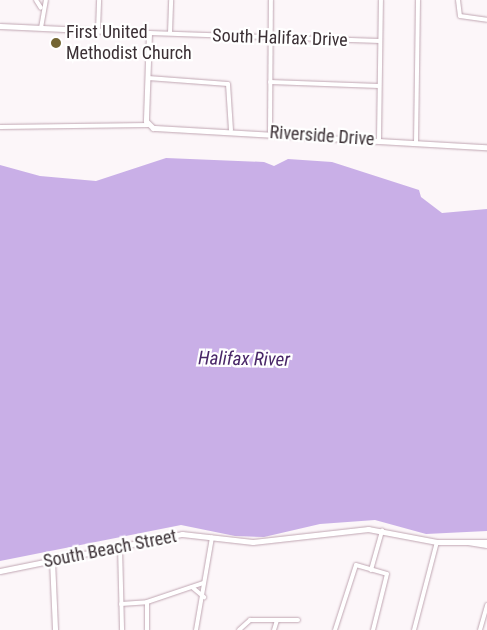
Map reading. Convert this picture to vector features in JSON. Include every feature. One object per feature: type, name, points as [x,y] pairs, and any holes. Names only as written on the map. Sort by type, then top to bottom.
[{"type":"street","points":[[36,0],[41,10],[41,28]]},
{"type":"street","points":[[41,10],[46,0]]},
{"type":"street","points":[[98,31],[99,0]]},
{"type":"street","points":[[170,33],[171,0]]},
{"type":"street","points":[[270,132],[271,0]]},
{"type":"street","points":[[379,139],[381,0]]},
{"type":"street","points":[[416,143],[418,0]]},
{"type":"street","points":[[458,0],[459,14],[468,20],[487,20]]},
{"type":"street","name":"South Halifax Drive","points":[[0,26],[380,41]]},
{"type":"street","points":[[148,33],[147,115],[152,125]]},
{"type":"street","points":[[148,78],[228,84],[231,130]]},
{"type":"street","points":[[270,82],[379,86]]},
{"type":"street","name":"Riverside Drive","points":[[0,127],[152,125],[487,147]]},
{"type":"street","name":"South Beach Street","points":[[0,571],[182,534],[253,542],[347,528],[382,531],[436,542],[487,542]]},
{"type":"street","points":[[371,570],[382,531]]},
{"type":"street","points":[[196,630],[204,597],[203,583],[212,537]]},
{"type":"street","points":[[414,630],[436,542]]},
{"type":"street","points":[[462,542],[487,546]]},
{"type":"street","points":[[120,546],[122,630]]},
{"type":"street","points":[[52,560],[55,630]]},
{"type":"street","points":[[335,630],[351,568],[356,565],[387,574],[373,630]]},
{"type":"street","points":[[121,604],[148,602],[203,583]]},
{"type":"street","points":[[192,587],[204,597]]},
{"type":"street","points":[[147,630],[148,602]]},
{"type":"street","points":[[480,630],[487,605]]},
{"type":"street","points":[[274,630],[277,620]]},
{"type":"street","points":[[239,630],[242,624],[298,620]]},
{"type":"water","name":"Halifax River","points":[[166,158],[264,162],[274,166],[288,159],[332,162],[419,190],[421,197],[442,213],[487,209],[487,531],[426,534],[375,520],[320,524],[264,537],[235,536],[181,525],[0,561],[0,165],[40,176],[96,181]]},
{"type":"place","name":"First United Methodist Church","points":[[56,43]]}]
